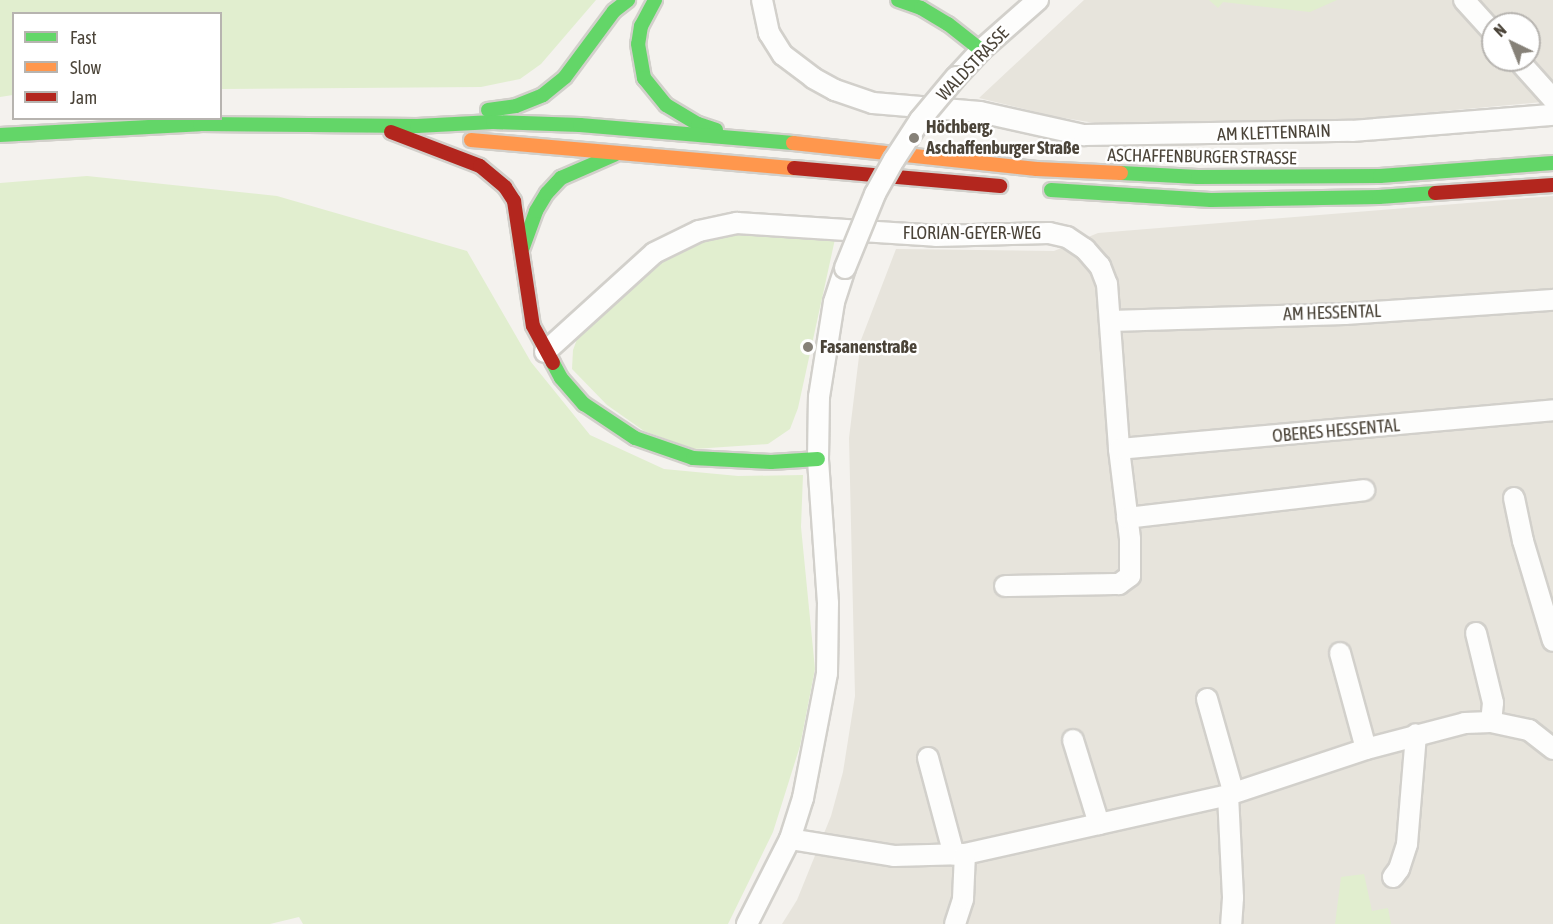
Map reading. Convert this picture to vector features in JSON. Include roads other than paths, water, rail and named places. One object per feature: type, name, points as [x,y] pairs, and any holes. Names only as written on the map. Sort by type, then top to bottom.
[{"type":"main road","points":[[417,126],[446,116],[516,106],[543,95],[566,77],[614,11],[627,0]]},
{"type":"main road","points":[[655,0],[641,26],[638,44],[639,61],[649,86],[666,105],[698,124],[744,140]]},
{"type":"main road","points":[[898,0],[921,8],[948,24],[981,50]]},
{"type":"main road","points":[[0,135],[200,124],[417,126],[493,122],[580,125],[744,140]]},
{"type":"main road","points":[[369,124],[464,158],[494,176],[514,201],[533,326],[561,378],[584,404],[635,438],[693,458],[726,461],[818,459]]},
{"type":"main road","points":[[417,126],[442,137],[1012,187]]},
{"type":"main road","name":"ASCHAFFENBURGER STRASSE","points":[[744,140],[859,149],[1037,169],[1198,177],[1380,176],[1553,163]]},
{"type":"main road","points":[[523,250],[536,211],[554,186],[579,168],[621,153]]},
{"type":"main road","points":[[1034,189],[1200,199],[1278,199],[1379,197],[1553,185]]},
{"type":"street","name":"AM KLETTENRAIN","points":[[762,0],[769,33],[783,54],[813,78],[835,90],[873,103],[980,112],[1084,135],[1352,131],[1553,115]]},
{"type":"street","name":"WALDSTRASSE","points":[[818,459],[819,397],[834,302],[875,194],[920,120],[956,77],[981,50],[1038,0]]},
{"type":"street","points":[[1464,0],[1481,19]]},
{"type":"street","points":[[1529,72],[1553,99]]},
{"type":"street","name":"FLORIAN-GEYER-WEG","points":[[545,352],[654,253],[699,231],[736,223],[936,236],[1048,233],[1067,237],[1085,249],[1100,266],[1107,284],[1119,450],[1130,539],[1130,576],[1119,584],[1005,586]]},
{"type":"street","name":"AM HESSENTAL","points":[[1111,321],[1346,314],[1553,300]]},
{"type":"street","name":"OBERES HESSENTAL","points":[[1119,450],[1553,410]]},
{"type":"street","points":[[747,924],[790,839],[803,798],[827,673],[828,603],[818,459]]},
{"type":"street","points":[[1127,518],[1364,490]]},
{"type":"street","points":[[1514,498],[1523,541],[1553,642]]},
{"type":"street","points":[[1476,633],[1493,703],[1491,722]]},
{"type":"street","points":[[1340,653],[1366,749]]},
{"type":"street","points":[[1207,699],[1231,793],[1233,898],[1231,924]]},
{"type":"street","points":[[790,839],[894,856],[960,855],[1231,793],[1416,734],[1465,723],[1491,722],[1529,730],[1553,726]]},
{"type":"street","points":[[1529,730],[1553,749]]},
{"type":"street","points":[[1393,877],[1400,869],[1407,844],[1416,734]]},
{"type":"street","points":[[1073,740],[1099,824]]},
{"type":"street","points":[[928,758],[960,855],[963,898],[955,924]]},
{"type":"place","name":"Höchberg, Aschaffenburger Straße","points":[[914,138]]},
{"type":"place","name":"Fasanenstraße","points":[[808,347]]}]
